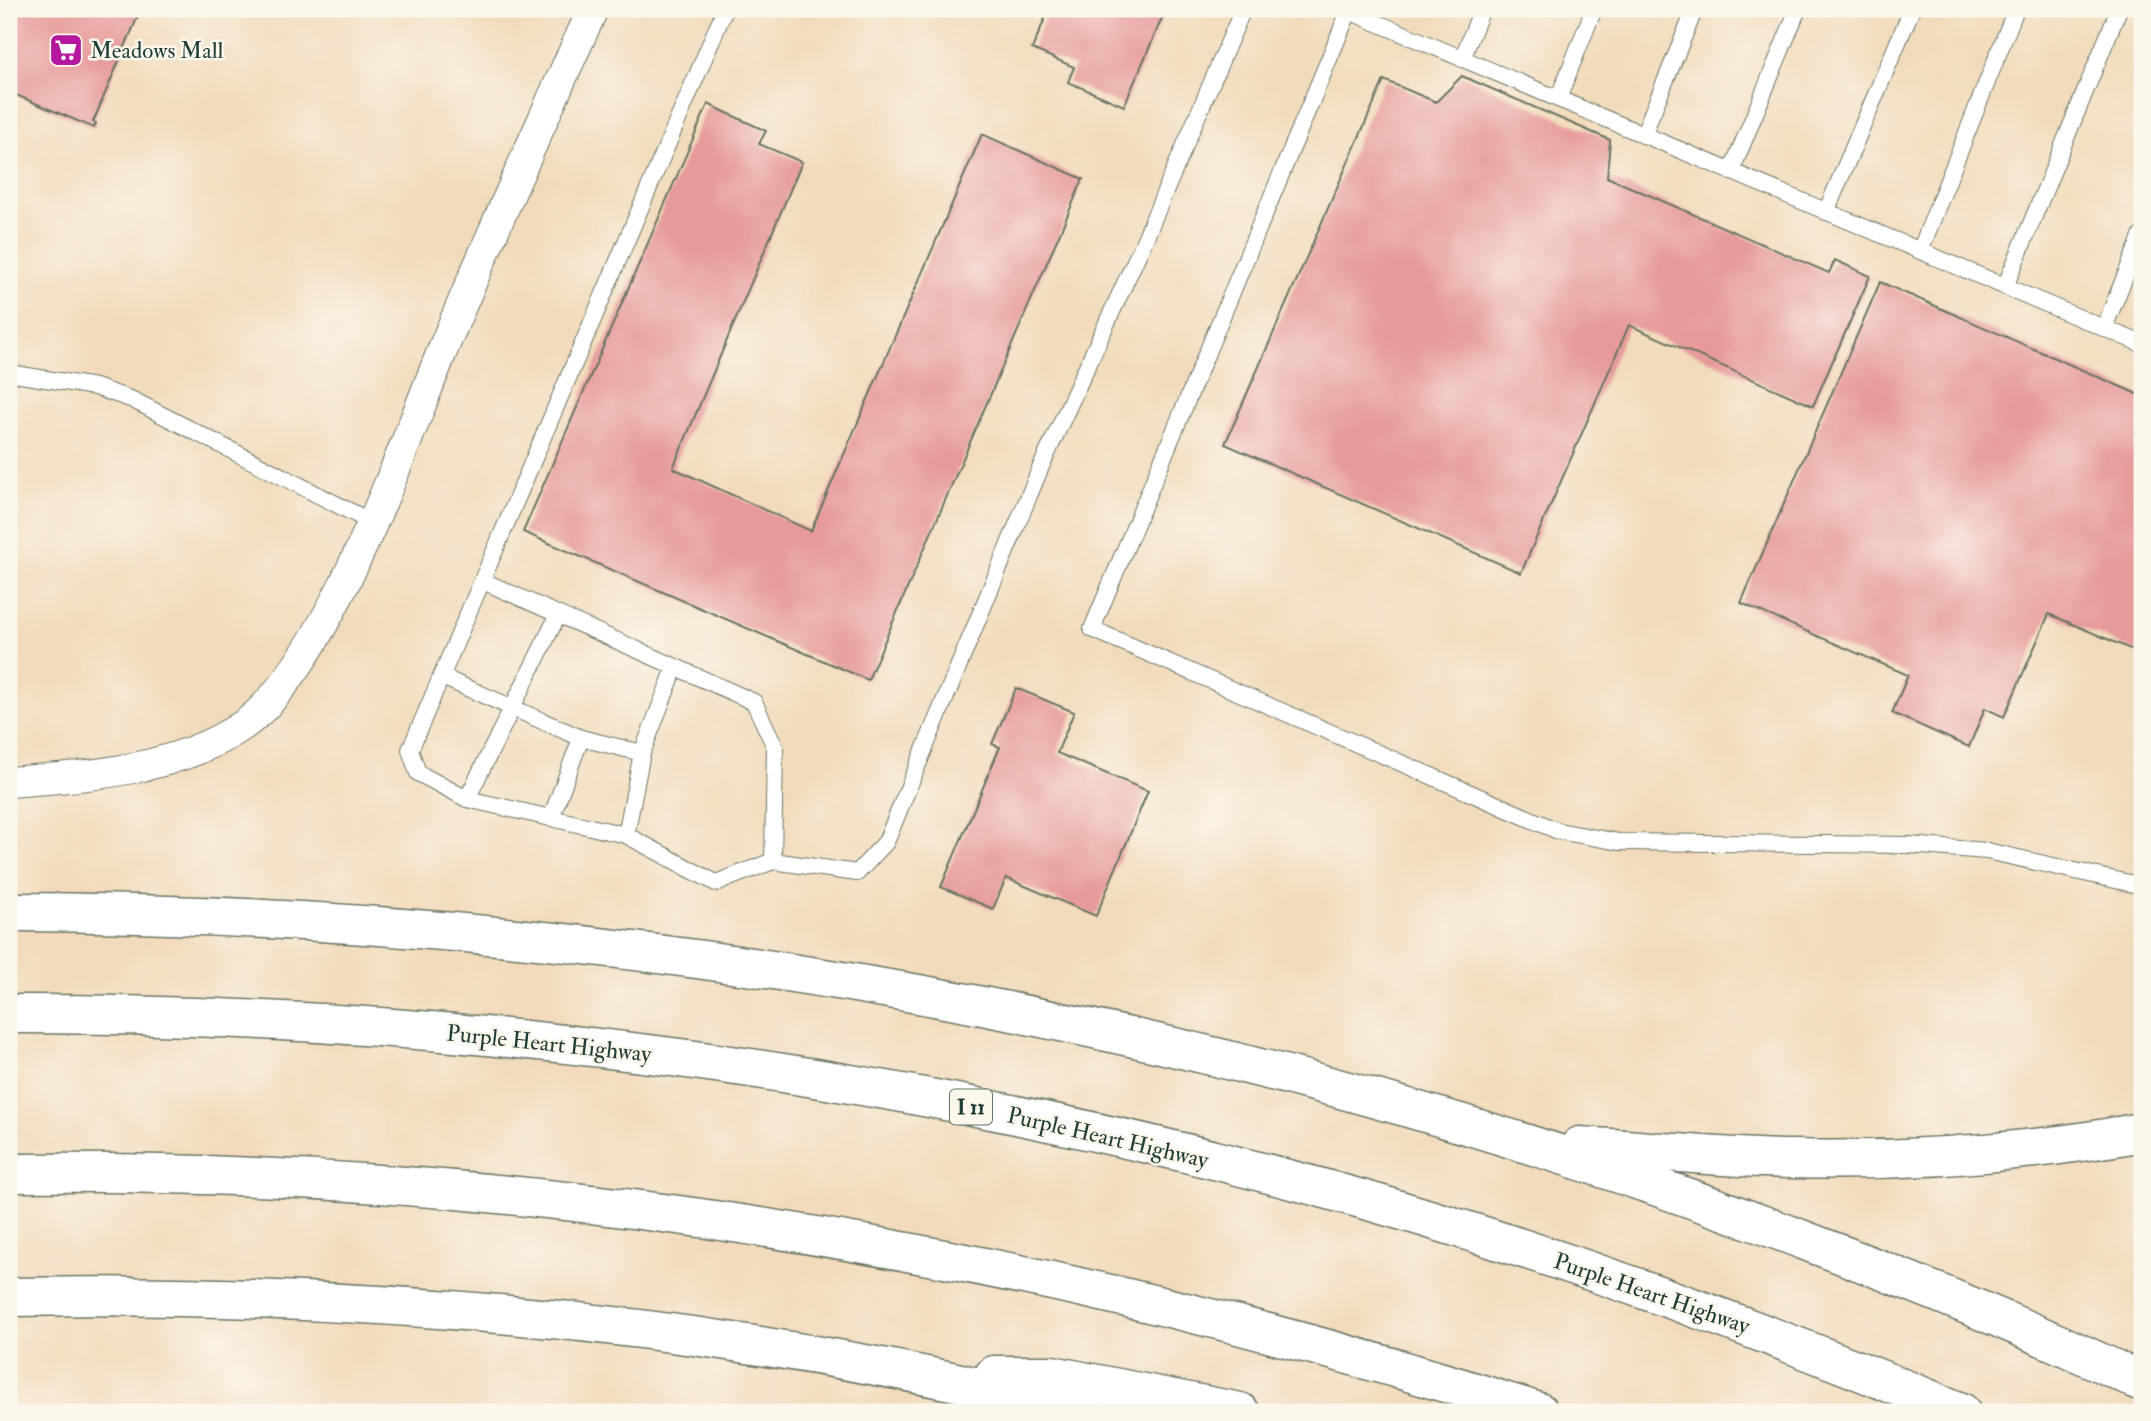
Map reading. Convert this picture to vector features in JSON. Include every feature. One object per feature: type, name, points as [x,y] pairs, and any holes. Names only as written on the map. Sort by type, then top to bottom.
[{"type":"highway","points":[[9,912],[191,915],[385,925],[578,942],[768,967],[971,1003],[1155,1041],[1335,1086],[1521,1142],[1693,1199],[1886,1271],[2142,1382]]},
{"type":"highway","name":"Purple Heart Highway","points":[[9,1014],[247,1019],[502,1037],[754,1068],[1041,1121],[1227,1164],[1495,1239],[1737,1323],[1961,1412]]},
{"type":"highway","points":[[1521,1142],[1788,1159],[1857,1160],[1993,1152],[2142,1132]]},
{"type":"highway","points":[[9,1173],[183,1174],[458,1190],[624,1207],[815,1234],[1005,1269],[1181,1309],[1378,1362],[1538,1412]]},
{"type":"highway","points":[[9,1297],[262,1297],[445,1309],[706,1338],[922,1376],[1085,1412]]},
{"type":"highway","points":[[922,1376],[1052,1375],[1240,1412]]},
{"type":"street","points":[[9,782],[136,769],[201,747],[243,725],[285,683],[322,625],[371,522],[509,194],[593,9]]},
{"type":"lane","points":[[725,9],[410,750],[418,773],[467,799],[626,835],[716,883],[773,862],[857,873],[886,842],[1040,469],[1142,246],[1243,9]]},
{"type":"lane","points":[[1461,59],[1482,9]]},
{"type":"lane","points":[[1558,99],[1594,9]]},
{"type":"lane","points":[[1643,135],[1695,9]]},
{"type":"lane","points":[[1731,172],[1798,9]]},
{"type":"lane","points":[[1826,212],[1912,9]]},
{"type":"lane","points":[[1920,251],[2016,9]]},
{"type":"lane","points":[[2005,287],[2119,9]]},
{"type":"lane","points":[[2142,344],[1350,10],[1092,629],[1558,831],[1619,842],[1908,845],[1987,851],[2142,886]]},
{"type":"lane","points":[[2104,328],[2142,234]]},
{"type":"lane","points":[[9,373],[95,387],[134,400],[371,522]]},
{"type":"lane","points":[[483,581],[754,702],[775,747],[773,862]]},
{"type":"lane","points":[[467,799],[558,615]]},
{"type":"lane","points":[[626,835],[642,753],[675,668]]},
{"type":"lane","points":[[442,677],[581,738],[642,753]]},
{"type":"lane","points":[[551,818],[581,738]]},
{"type":"building","name":"Meadows Mall","points":[[9,9],[141,9],[93,122],[96,123],[94,128],[9,92]]},
{"type":"building","points":[[1049,9],[1166,9],[1124,106],[1068,82],[1074,67],[1032,49]]},
{"type":"building","points":[[1462,76],[1610,140],[1607,177],[1829,273],[1835,260],[1870,276],[1813,406],[1629,325],[1521,573],[1225,444],[1384,80],[1436,102]]},
{"type":"building","points":[[708,104],[766,131],[759,144],[802,162],[673,468],[811,531],[982,134],[1083,179],[868,680],[523,532]]},
{"type":"building","points":[[1880,282],[2142,396],[2142,654],[2049,614],[2004,717],[1985,708],[1969,747],[1892,713],[1908,675],[1741,603]]},
{"type":"building","points":[[1016,688],[1074,712],[1057,753],[1148,791],[1096,916],[1006,878],[993,909],[941,887],[1000,747],[992,744]]},
{"type":"place","name":"Meadows Mall","points":[[66,50]]}]
